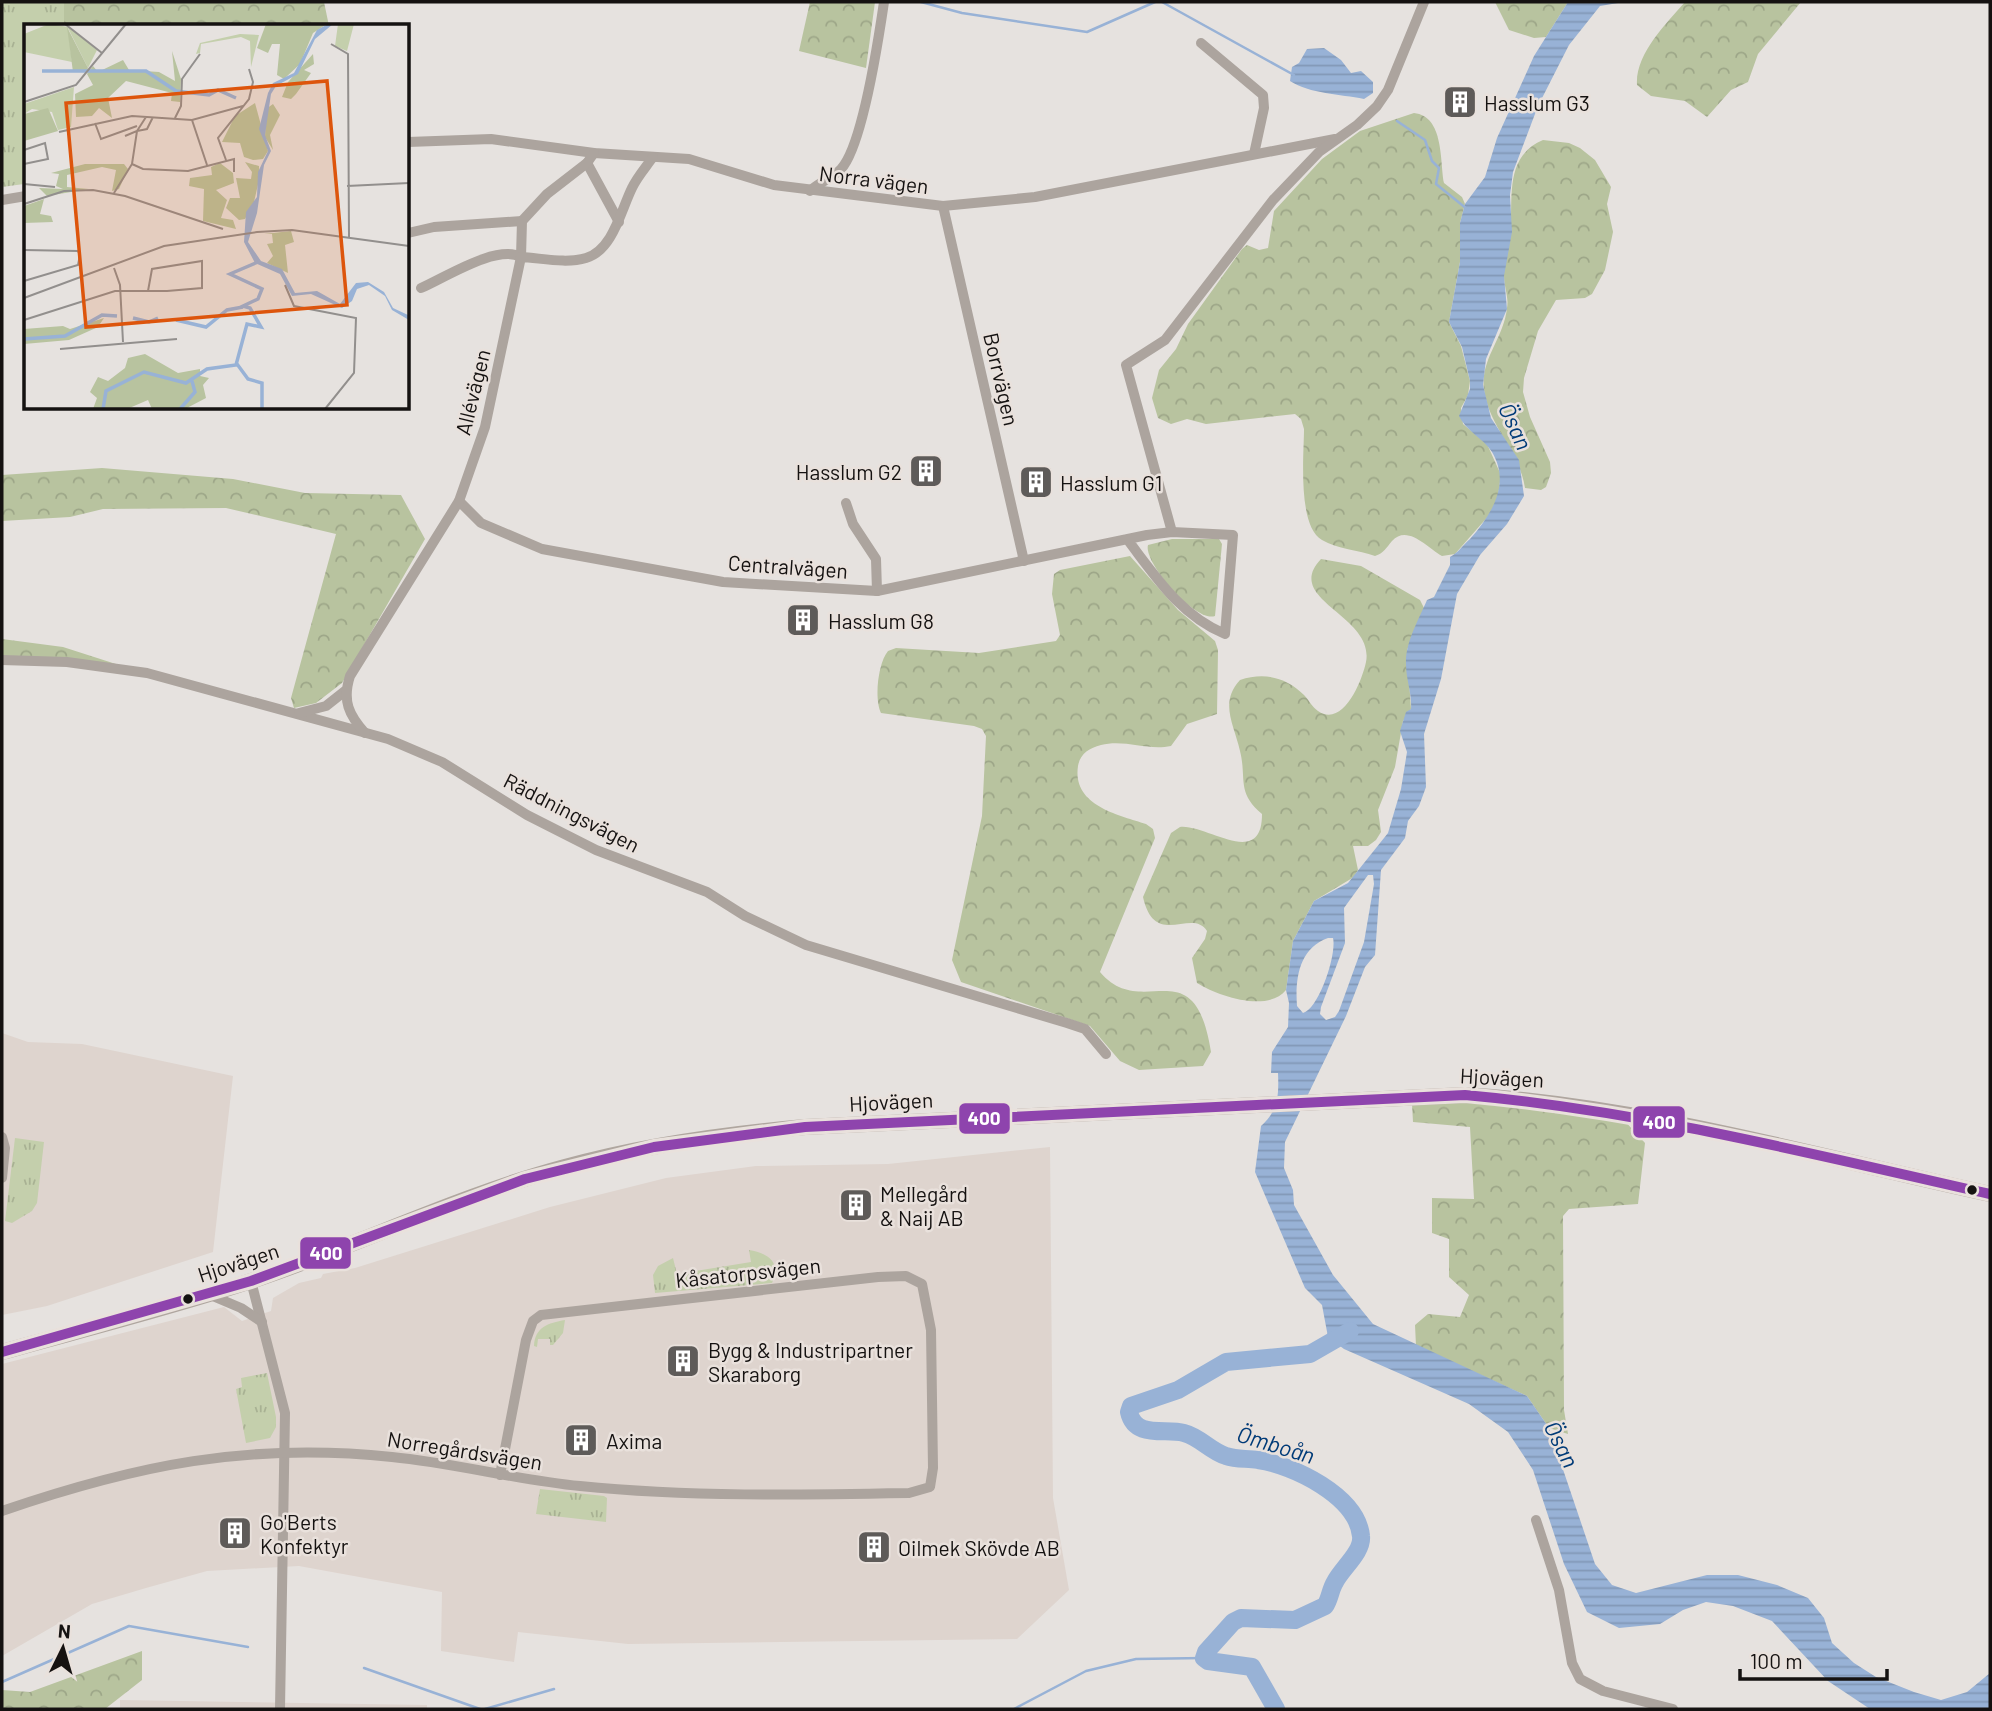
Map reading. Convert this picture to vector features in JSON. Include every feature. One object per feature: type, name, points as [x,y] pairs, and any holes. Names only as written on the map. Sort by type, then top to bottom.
[{"type":"main road","name":"Hjovägen","points":[[2,1352],[251,1281],[499,1188],[564,1167],[644,1147],[726,1134],[805,1127],[1465,1095],[1545,1100],[1625,1112],[1990,1195]]},
{"type":"street","points":[[810,191],[841,170],[852,147],[877,50],[884,2]]},
{"type":"street","points":[[1172,532],[1126,365],[1165,341],[1273,200],[1335,139],[1369,115],[1388,90],[1424,2]]},
{"type":"street","points":[[1201,43],[1263,95],[1264,108],[1254,154]]},
{"type":"street","name":"Norra vägen","points":[[410,142],[491,139],[594,153],[689,159],[744,178],[810,191],[943,206],[1035,197],[1335,139]]},
{"type":"street","points":[[410,233],[434,227],[522,221],[547,194],[587,163],[594,153]]},
{"type":"street","points":[[421,288],[486,258],[509,252],[521,257],[565,260],[589,258],[599,250],[618,222],[633,187],[653,157]]},
{"type":"street","points":[[587,163],[618,222]]},
{"type":"street","points":[[2,200],[24,196]]},
{"type":"street","name":"Borrvägen","points":[[943,206],[1024,561]]},
{"type":"street","name":"Allévägen","points":[[345,691],[350,677],[459,501],[485,428],[521,257],[522,221]]},
{"type":"street","name":"Centralvägen","points":[[459,501],[481,523],[542,549],[723,582],[877,591],[1127,539],[1172,532],[1233,535],[1225,634],[1205,626],[1181,607],[1127,539]]},
{"type":"street","points":[[846,503],[853,524],[876,559],[877,591]]},
{"type":"street","name":"Räddningsvägen","points":[[2,660],[67,662],[147,673],[388,739],[442,762],[527,815],[596,850],[707,892],[745,916],[806,945],[1085,1029],[1106,1054]]},
{"type":"street","points":[[297,714],[326,706],[345,691]]},
{"type":"street","points":[[345,691],[348,714],[366,734]]},
{"type":"street","points":[[2,1137],[5,1148],[2,1178]]},
{"type":"street","name":"Kåsatorpsvägen","points":[[500,1475],[526,1340],[533,1321],[541,1315],[906,1276],[922,1284],[929,1320],[933,1468],[930,1488]]},
{"type":"street","points":[[251,1281],[285,1413],[280,1709]]},
{"type":"street","points":[[208,1294],[241,1308],[262,1322]]},
{"type":"street","name":"Norregårdsvägen","points":[[2,1511],[119,1474],[200,1458],[286,1451],[394,1457],[500,1475],[601,1488],[716,1494],[909,1493],[930,1488]]},
{"type":"street","points":[[1536,1520],[1559,1590],[1569,1655],[1577,1675],[1584,1683],[1603,1691],[1673,1709]]},
{"type":"shaded area","points":[[2,1033],[28,1042],[82,1044],[233,1076],[213,1252],[47,1306],[2,1315]]},
{"type":"shaded area","points":[[1050,1147],[1053,1498],[1069,1590],[1017,1639],[628,1644],[518,1632],[514,1662],[441,1651],[442,1592],[299,1566],[207,1571],[92,1604],[2,1656],[2,1364],[224,1307],[242,1321],[271,1311],[273,1298],[299,1283],[321,1278],[323,1274],[355,1268],[550,1207],[666,1178],[756,1166],[888,1164]]},
{"type":"shaded area","points":[[120,1700],[427,1705],[427,1709],[120,1709]]},
{"type":"green space","points":[[2,2],[64,2],[64,24],[24,24],[24,184],[2,187]]},
{"type":"green space","points":[[64,2],[324,2],[329,24],[64,24]]},
{"type":"green space","points":[[810,2],[875,2],[866,68],[799,51]]},
{"type":"green space","points":[[1495,2],[1568,2],[1546,37],[1534,38],[1509,30]]},
{"type":"green space","points":[[1685,2],[1801,2],[1758,54],[1748,82],[1731,90],[1707,117],[1685,101],[1651,96],[1637,85],[1638,73],[1646,51]]},
{"type":"green space","points":[[1414,113],[1431,122],[1439,141],[1444,183],[1462,197],[1465,204],[1460,223],[1460,262],[1449,322],[1461,346],[1470,381],[1468,395],[1461,408],[1463,424],[1487,444],[1501,475],[1498,496],[1491,513],[1455,554],[1442,556],[1417,539],[1404,535],[1398,536],[1383,552],[1375,556],[1328,543],[1314,532],[1305,505],[1304,429],[1301,419],[1295,414],[1206,424],[1187,419],[1171,424],[1158,418],[1152,398],[1159,370],[1176,349],[1188,324],[1242,249],[1247,245],[1259,250],[1268,248],[1274,211],[1322,159],[1360,131]]},
{"type":"green space","points":[[1543,140],[1569,143],[1595,160],[1611,187],[1607,204],[1613,232],[1605,270],[1592,294],[1585,298],[1556,300],[1538,331],[1524,378],[1523,392],[1530,417],[1550,462],[1551,473],[1546,487],[1541,490],[1525,488],[1517,463],[1487,403],[1484,379],[1485,368],[1502,329],[1507,308],[1504,271],[1513,180],[1522,157],[1530,147]]},
{"type":"green space","points":[[102,468],[233,479],[305,493],[401,495],[425,539],[342,683],[316,703],[294,708],[291,698],[336,534],[226,508],[103,509],[70,517],[2,521],[2,475]]},
{"type":"green space","points":[[1172,539],[1219,539],[1222,544],[1215,616],[1206,616],[1184,601],[1172,590],[1154,564],[1148,545]]},
{"type":"green space","points":[[1130,556],[1178,610],[1215,641],[1218,650],[1217,714],[1187,724],[1171,746],[1119,743],[1101,745],[1086,752],[1079,762],[1078,780],[1082,791],[1090,800],[1111,812],[1146,824],[1153,829],[1155,838],[1100,972],[1116,986],[1133,991],[1180,993],[1193,1002],[1203,1020],[1211,1052],[1203,1066],[1139,1070],[1120,1061],[1090,1026],[961,982],[952,960],[982,816],[986,736],[982,729],[974,726],[881,713],[879,707],[878,681],[888,651],[896,648],[979,653],[1056,641],[1060,635],[1052,594],[1054,574],[1060,570]]},
{"type":"green space","points":[[1321,559],[1361,566],[1420,600],[1424,608],[1407,650],[1411,709],[1403,721],[1395,767],[1378,810],[1381,832],[1368,846],[1353,846],[1358,870],[1354,877],[1314,901],[1293,941],[1286,990],[1278,997],[1267,1000],[1242,1000],[1217,993],[1197,983],[1192,958],[1205,939],[1207,931],[1192,923],[1165,925],[1156,921],[1149,913],[1143,897],[1171,833],[1180,827],[1243,842],[1253,839],[1260,831],[1262,814],[1245,792],[1242,761],[1230,714],[1230,697],[1240,680],[1266,676],[1282,680],[1304,695],[1314,708],[1327,715],[1343,708],[1356,690],[1366,662],[1365,646],[1357,632],[1320,597],[1313,586],[1312,573]]},
{"type":"green space","points":[[2,639],[63,647],[119,665],[2,657]]},
{"type":"green space","points":[[1484,1102],[1622,1118],[1645,1143],[1638,1204],[1569,1209],[1563,1216],[1564,1410],[1568,1434],[1549,1428],[1527,1396],[1416,1346],[1415,1325],[1428,1314],[1460,1317],[1469,1295],[1449,1277],[1449,1239],[1432,1233],[1432,1198],[1474,1199],[1470,1127],[1413,1122],[1412,1104]]},
{"type":"green space","points":[[15,1138],[44,1142],[37,1203],[32,1211],[12,1223],[5,1221]]},
{"type":"green space","points":[[749,1250],[771,1260],[775,1270],[772,1283],[655,1293],[653,1275],[658,1266],[673,1258],[677,1274],[751,1262]]},
{"type":"green space","points":[[565,1320],[563,1333],[553,1345],[550,1345],[550,1339],[538,1339],[537,1347],[534,1346],[540,1330]]},
{"type":"green space","points":[[267,1373],[276,1427],[270,1438],[246,1443],[236,1389],[242,1387],[241,1378]]},
{"type":"green space","points":[[540,1489],[604,1496],[607,1498],[606,1522],[536,1514]]},
{"type":"green space","points":[[142,1651],[142,1680],[105,1709],[2,1709],[2,1690],[30,1692]]},
{"type":"water","points":[[1568,2],[1624,2],[1600,6],[1569,45],[1538,106],[1513,172],[1510,195],[1512,232],[1504,276],[1507,309],[1486,359],[1483,385],[1491,418],[1519,460],[1524,496],[1507,524],[1480,555],[1457,594],[1441,679],[1424,734],[1426,787],[1419,806],[1408,821],[1405,838],[1381,870],[1375,955],[1365,967],[1346,1016],[1285,1142],[1284,1168],[1293,1190],[1294,1205],[1333,1275],[1373,1324],[1527,1396],[1549,1428],[1595,1564],[1612,1585],[1636,1593],[1707,1575],[1738,1575],[1777,1585],[1808,1598],[1824,1618],[1832,1643],[1854,1663],[1876,1677],[1941,1700],[1967,1692],[1990,1673],[1990,1709],[1870,1709],[1828,1681],[1772,1621],[1733,1606],[1706,1602],[1683,1610],[1660,1624],[1619,1628],[1587,1612],[1564,1564],[1533,1470],[1508,1432],[1469,1404],[1344,1349],[1328,1337],[1322,1305],[1305,1288],[1255,1172],[1261,1126],[1271,1115],[1278,1096],[1278,1073],[1271,1073],[1272,1052],[1288,1027],[1289,1003],[1286,990],[1293,941],[1314,901],[1348,883],[1388,833],[1401,789],[1407,752],[1400,731],[1406,712],[1411,709],[1406,664],[1410,640],[1427,600],[1434,597],[1450,565],[1450,557],[1470,539],[1492,509],[1499,487],[1500,476],[1492,452],[1459,416],[1470,389],[1470,381],[1462,347],[1449,322],[1460,262],[1460,223],[1465,204],[1485,177],[1497,138],[1534,56]],"holes":[[[1368,875],[1373,875],[1374,884],[1364,942],[1339,1011],[1335,1017],[1326,1020],[1320,1014],[1321,1007],[1345,943],[1344,908]],[[1328,938],[1333,938],[1334,946],[1326,980],[1315,1002],[1303,1013],[1297,1006],[1298,975],[1311,949]]]},
{"type":"water","points":[[1324,48],[1341,60],[1351,73],[1361,71],[1373,82],[1373,93],[1364,99],[1316,91],[1290,81],[1292,67],[1299,63],[1307,49]]},
{"type":"waterway","points":[[921,2],[962,13],[1087,32],[1155,2]]},
{"type":"waterway","points":[[1162,2],[1294,75]]},
{"type":"waterway","points":[[1397,121],[1425,140],[1432,161],[1439,168],[1436,184],[1467,209]]},
{"type":"waterway","name":"Ömboån","points":[[1276,1709],[1252,1667],[1208,1661],[1204,1658],[1206,1652],[1233,1622],[1241,1618],[1295,1620],[1325,1606],[1335,1582],[1359,1548],[1361,1536],[1357,1521],[1336,1496],[1305,1476],[1272,1463],[1226,1456],[1184,1433],[1144,1429],[1137,1426],[1129,1412],[1131,1406],[1178,1390],[1226,1362],[1310,1354],[1350,1331]]},
{"type":"waterway","points":[[2,1682],[129,1626],[248,1647]]},
{"type":"waterway","points":[[1014,1709],[1086,1671],[1136,1659],[1204,1658]]},
{"type":"waterway","points":[[364,1668],[480,1709]]},
{"type":"waterway","points":[[485,1709],[554,1689]]},
{"type":"transit line","name":"400","points":[[2,1352],[251,1281],[525,1179],[654,1147],[805,1127],[1465,1095],[1532,1102],[1664,1123],[1990,1194]]},
{"type":"place","name":"Hasslum G3","points":[[1460,102]]},
{"type":"place","name":"Hasslum G2","points":[[926,471]]},
{"type":"place","name":"Hasslum G1","points":[[1036,482]]},
{"type":"place","name":"Hasslum G8","points":[[803,620]]},
{"type":"place","name":"Mellegård & Naij AB","points":[[856,1205]]},
{"type":"place","name":"Bygg & Industripartner Skaraborg","points":[[683,1361]]},
{"type":"place","name":"Axima","points":[[581,1440]]},
{"type":"place","name":"Go'Berts Konfektyr","points":[[235,1533]]},
{"type":"place","name":"Oilmek Skövde AB","points":[[874,1547]]},
{"type":"water label","name":"Ösan","points":[[1516,426]]},
{"type":"water label","name":"Ösan","points":[[1562,1444]]}]
